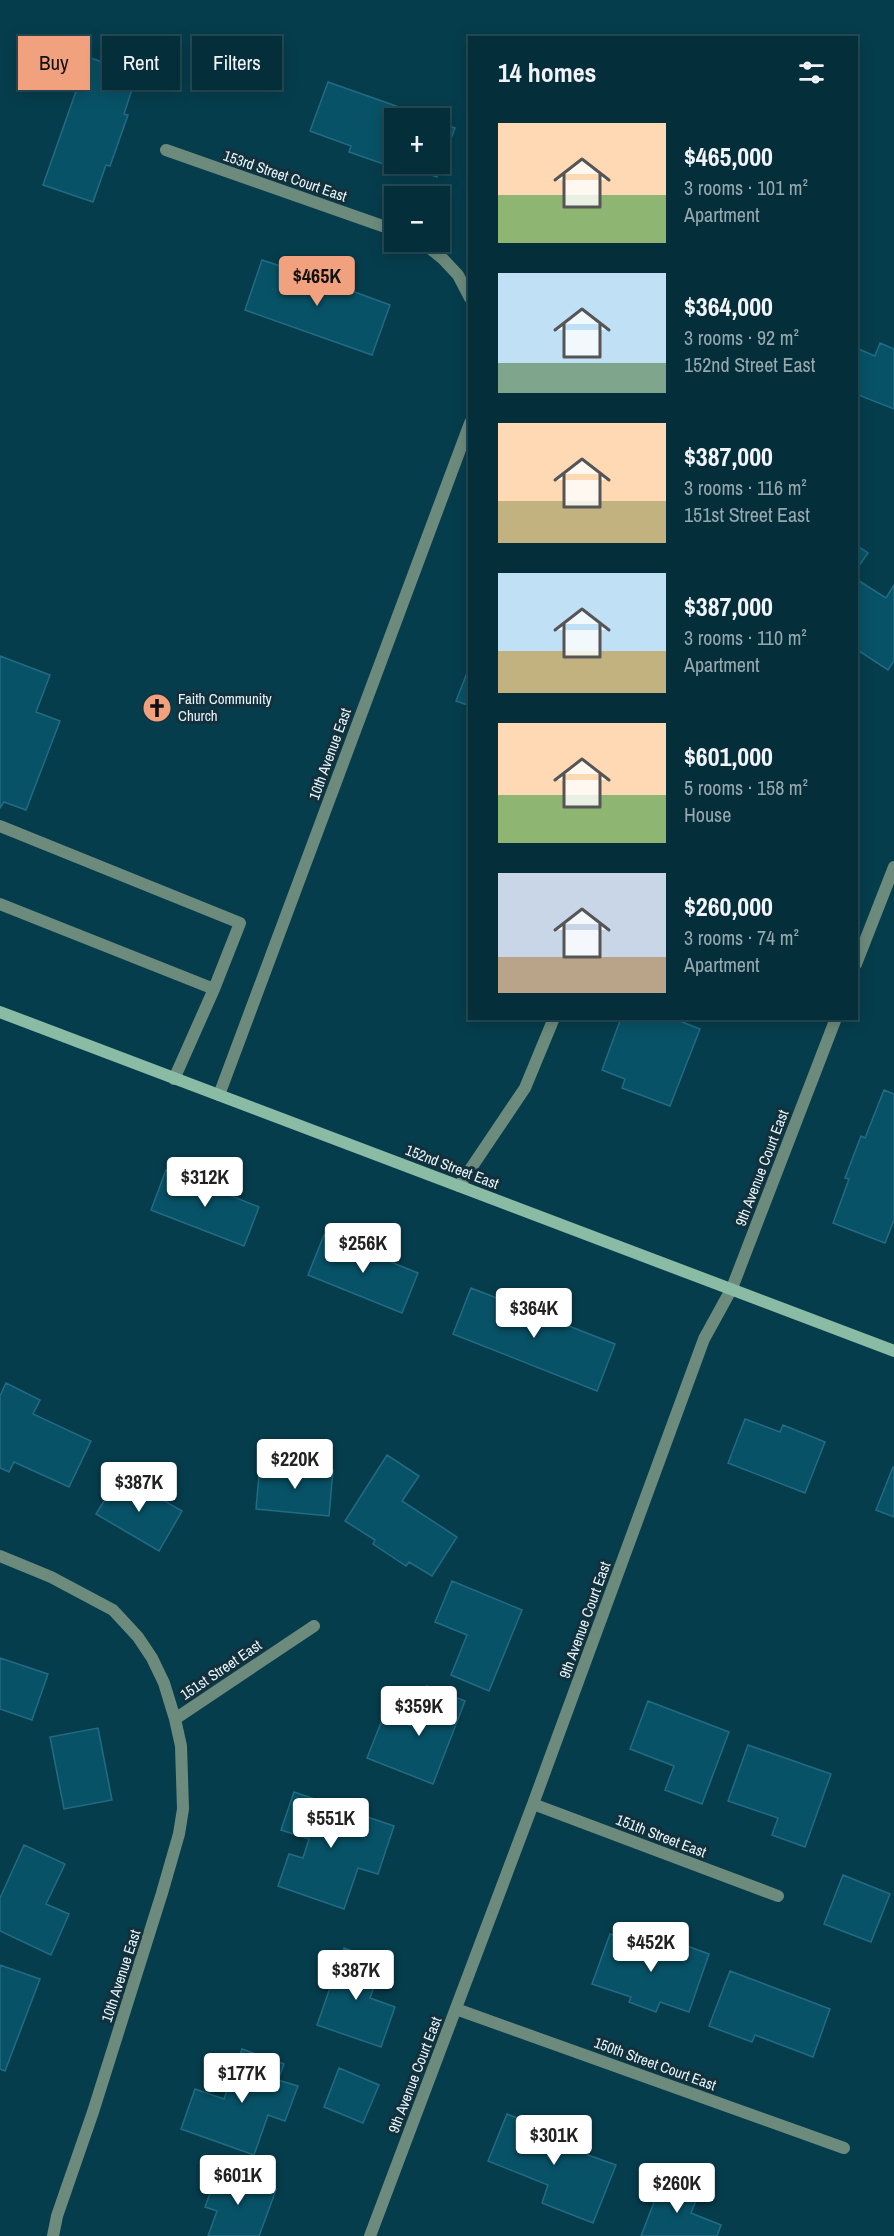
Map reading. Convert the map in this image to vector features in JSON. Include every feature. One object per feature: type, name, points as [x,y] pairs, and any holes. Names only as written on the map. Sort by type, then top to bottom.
[{"type":"main road","name":"152nd Street East","points":[[0,1012],[894,1351]]},
{"type":"street","name":"153rd Street Court East","points":[[166,150],[384,226]]},
{"type":"street","points":[[434,252],[458,276],[468,294]]},
{"type":"street","name":"10th Avenue East","points":[[219,1095],[468,428]]},
{"type":"street","points":[[0,826],[240,923],[214,989],[174,1078]]},
{"type":"street","points":[[858,959],[894,867]]},
{"type":"street","points":[[0,904],[214,989]]},
{"type":"street","points":[[459,1186],[525,1088],[553,1020]]},
{"type":"street","name":"9th Avenue Court East","points":[[370,2236],[533,1804],[704,1339],[732,1288],[835,1020]]},
{"type":"street","name":"151st Street East","points":[[0,1556],[51,1577],[113,1610],[138,1637],[152,1658],[164,1683],[175,1719],[314,1626]]},
{"type":"street","name":"10th Avenue East","points":[[53,2236],[57,2216],[93,2112],[179,1834],[183,1798],[181,1746],[175,1719]]},
{"type":"street","name":"151th Street East","points":[[533,1804],[778,1896]]},
{"type":"street","name":"150th Street Court East","points":[[456,2009],[844,2148]]},
{"type":"building","points":[[90,58],[102,62],[102,90],[132,90],[124,114],[128,115],[110,166],[106,165],[93,202],[43,185],[76,90],[90,90]]},
{"type":"building","points":[[328,82],[402,108],[384,108],[384,164],[349,152],[351,146],[310,131]]},
{"type":"building","points":[[450,126],[455,128],[450,142]]},
{"type":"building","points":[[262,260],[296,271],[297,269],[390,305],[372,355],[245,310]]},
{"type":"building","points":[[880,343],[894,349],[894,409],[858,395],[858,349],[875,356]]},
{"type":"building","points":[[858,546],[868,553],[858,567]]},
{"type":"building","points":[[858,580],[886,598],[894,585],[894,661],[888,670],[858,650]]},
{"type":"building","points":[[0,656],[50,675],[36,712],[60,721],[26,810],[4,802],[0,808]]},
{"type":"building","points":[[468,671],[468,705],[456,701]]},
{"type":"building","points":[[620,1020],[677,1020],[700,1029],[670,1106],[622,1088],[625,1079],[602,1070]]},
{"type":"building","points":[[884,1090],[894,1094],[894,1220],[885,1243],[833,1223],[849,1179],[845,1178],[861,1136],[865,1138]]},
{"type":"building","points":[[166,1170],[259,1207],[244,1246],[151,1210]]},
{"type":"building","points":[[324,1235],[418,1273],[402,1313],[308,1275]]},
{"type":"building","points":[[471,1288],[615,1344],[597,1391],[453,1334]]},
{"type":"building","points":[[6,1383],[40,1400],[33,1414],[91,1441],[69,1487],[14,1462],[9,1472],[0,1468],[0,1396]]},
{"type":"building","points":[[745,1419],[780,1432],[783,1425],[825,1442],[805,1493],[728,1463]]},
{"type":"building","points":[[387,1455],[419,1476],[402,1501],[457,1537],[432,1576],[409,1562],[406,1566],[373,1544],[375,1540],[345,1521]]},
{"type":"building","points":[[260,1464],[333,1470],[329,1516],[256,1509]]},
{"type":"building","points":[[894,1467],[894,1517],[876,1510]]},
{"type":"building","points":[[120,1475],[182,1511],[159,1551],[96,1514]]},
{"type":"building","points":[[452,1581],[522,1610],[489,1691],[451,1675],[467,1635],[435,1622]]},
{"type":"building","points":[[0,1658],[48,1674],[32,1720],[0,1709]]},
{"type":"building","points":[[427,1686],[465,1701],[433,1784],[367,1758],[384,1715],[411,1726]]},
{"type":"building","points":[[648,1701],[729,1732],[702,1804],[665,1790],[674,1766],[630,1749]]},
{"type":"building","points":[[98,1728],[112,1800],[64,1809],[50,1737]]},
{"type":"building","points":[[748,1745],[831,1774],[805,1847],[772,1835],[778,1818],[728,1801]]},
{"type":"building","points":[[294,1792],[394,1826],[378,1874],[358,1868],[344,1909],[278,1886],[289,1854],[303,1858],[309,1839],[281,1830]]},
{"type":"building","points":[[24,1845],[65,1864],[46,1904],[69,1914],[51,1955],[0,1931],[0,1898]]},
{"type":"building","points":[[843,1875],[890,1894],[871,1942],[824,1924]]},
{"type":"building","points":[[610,1934],[671,1955],[676,1942],[709,1954],[689,2012],[660,2002],[656,2012],[629,2002],[631,1997],[592,1984]]},
{"type":"building","points":[[344,1948],[383,1962],[370,1998],[395,2007],[381,2047],[317,2025]]},
{"type":"building","points":[[0,1965],[40,1979],[5,2071],[0,2069]]},
{"type":"building","points":[[730,1971],[830,2009],[813,2057],[755,2035],[752,2042],[709,2026]]},
{"type":"building","points":[[242,2049],[284,2064],[278,2080],[298,2086],[285,2121],[268,2115],[254,2155],[181,2129],[195,2089],[224,2099]]},
{"type":"building","points":[[339,2068],[379,2085],[363,2123],[324,2107]]},
{"type":"building","points":[[507,2114],[591,2147],[588,2155],[616,2165],[593,2223],[542,2203],[548,2185],[488,2161]]},
{"type":"building","points":[[219,2169],[276,2190],[259,2236],[208,2236],[217,2211],[205,2207]]},
{"type":"building","points":[[663,2179],[699,2193],[691,2213],[721,2225],[717,2236],[641,2236]]},
{"type":"place","name":"Faith Community Church","points":[[157,708]]}]
